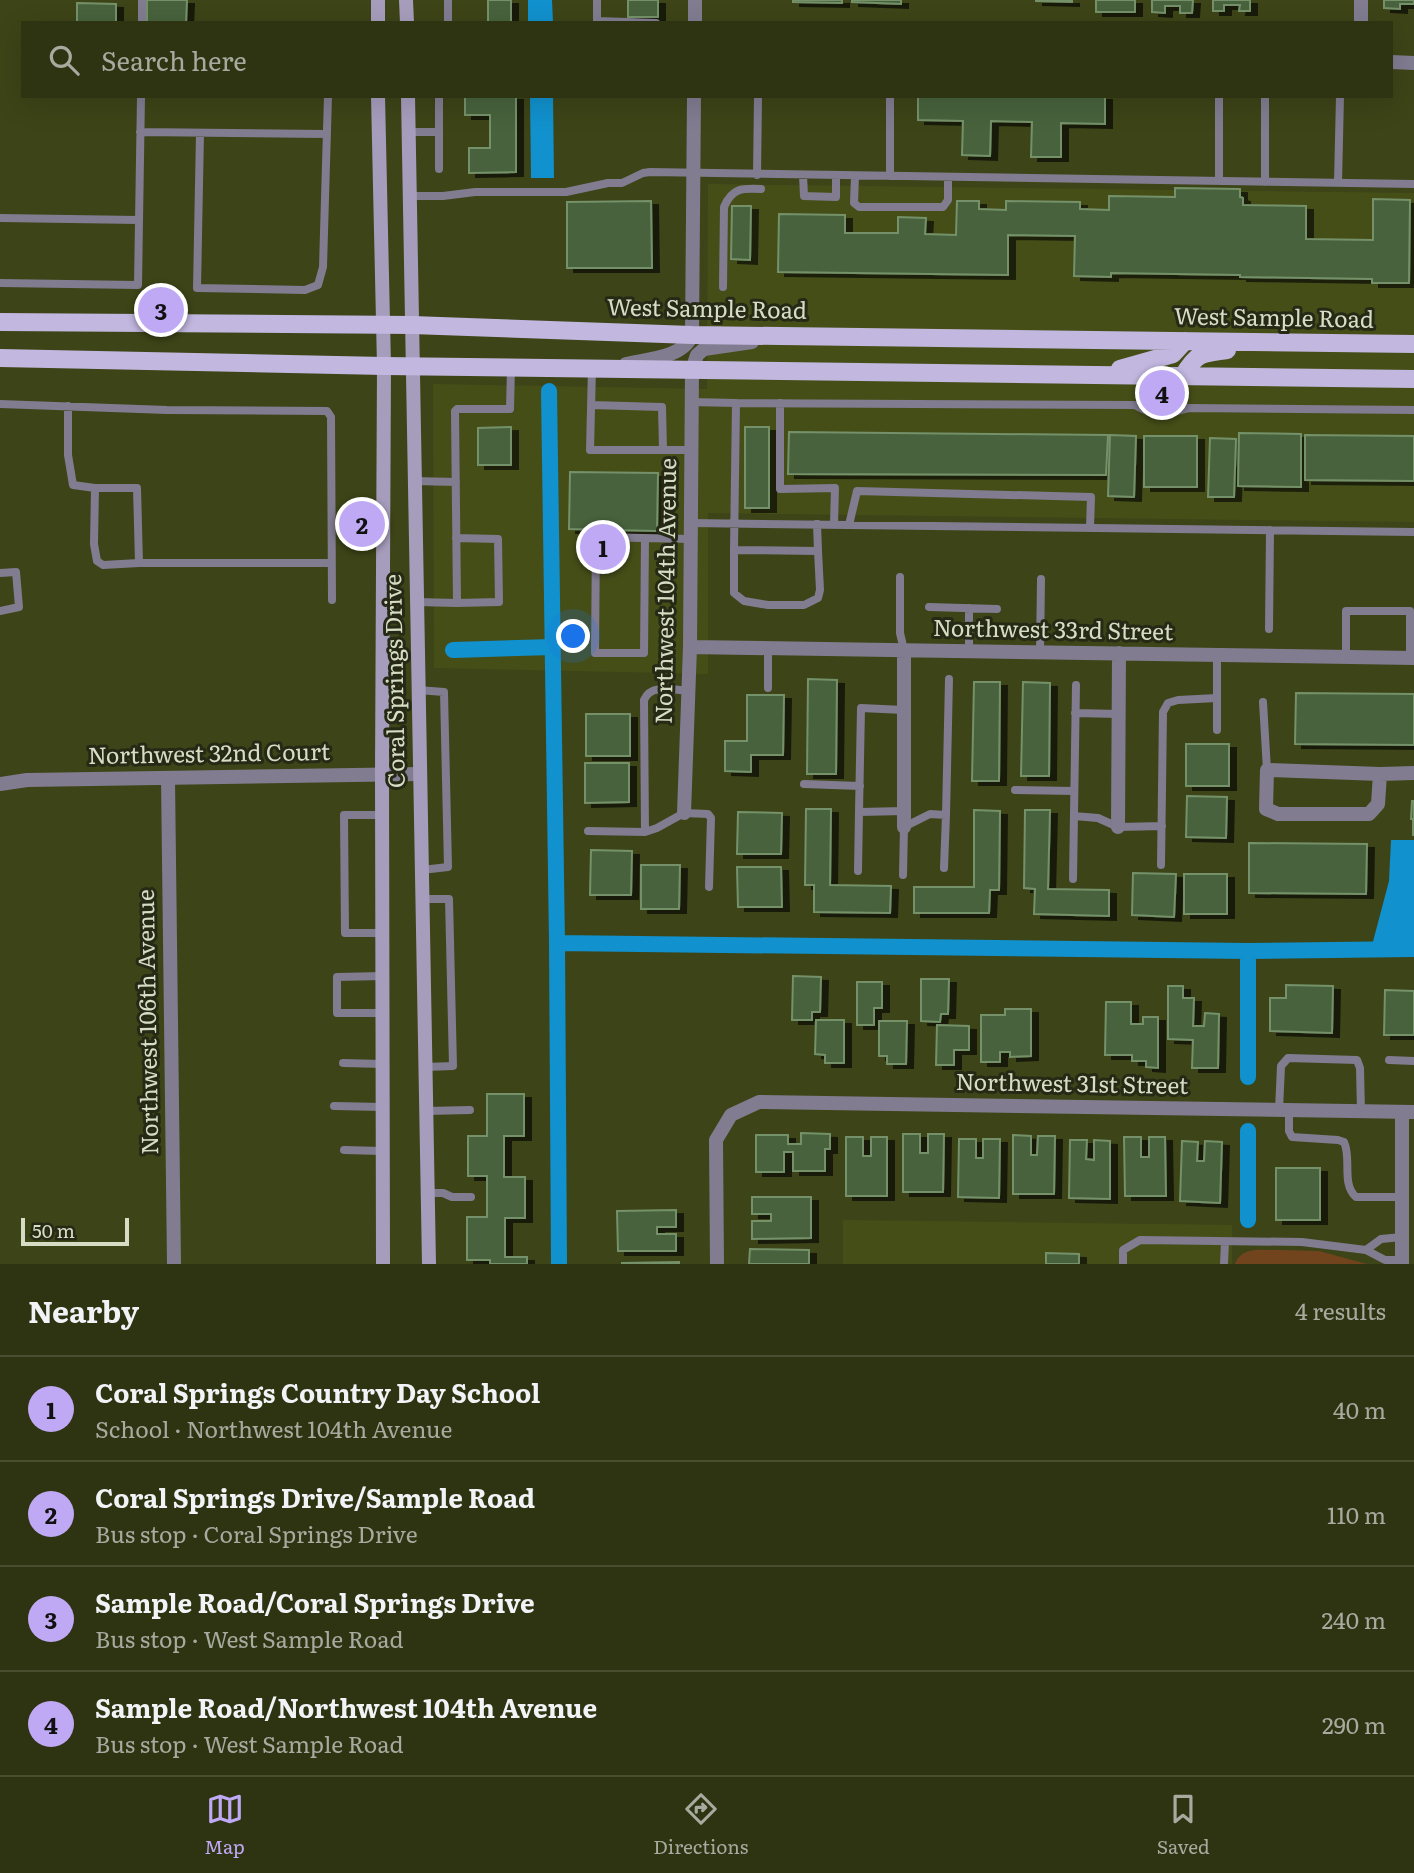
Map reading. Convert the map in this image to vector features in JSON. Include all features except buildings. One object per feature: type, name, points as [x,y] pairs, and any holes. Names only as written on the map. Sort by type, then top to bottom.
[{"type":"main road","points":[[378,0],[378,21]]},
{"type":"main road","points":[[407,0],[407,21]]},
{"type":"main road","name":"Coral Springs Drive","points":[[378,98],[384,366],[383,1264]]},
{"type":"main road","name":"Coral Springs Drive","points":[[408,98],[429,1264]]},
{"type":"main road","name":"West Sample Road","points":[[0,322],[412,325],[692,335],[1414,344]]},
{"type":"main road","points":[[1096,375],[1173,354],[1185,341]]},
{"type":"main road","points":[[1182,376],[1192,361],[1201,354],[1283,342]]},
{"type":"main road","points":[[0,358],[384,366],[1414,379]]},
{"type":"street","points":[[695,0],[695,21]]},
{"type":"street","points":[[1360,21],[1361,0]]},
{"type":"street","points":[[1393,62],[1414,63]]},
{"type":"street","points":[[600,368],[673,353],[689,344],[692,335],[694,98]]},
{"type":"street","points":[[692,370],[697,355],[704,349],[797,336]]},
{"type":"street","name":"Northwest 104th Avenue","points":[[684,813],[690,647],[692,370]]},
{"type":"street","name":"Northwest 33rd Street","points":[[690,647],[1412,658]]},
{"type":"street","points":[[904,650],[904,827]]},
{"type":"street","points":[[1118,827],[1119,653]]},
{"type":"street","points":[[1380,774],[1378,804],[1369,814],[1278,814],[1266,809],[1267,770],[1414,773]]},
{"type":"street","name":"Northwest 32nd Court","points":[[0,783],[27,780],[420,774]]},
{"type":"street","name":"Northwest 106th Avenue","points":[[168,779],[174,1264]]},
{"type":"street","name":"Northwest 31st Street","points":[[718,1264],[716,1140],[731,1115],[759,1102],[1408,1112]]},
{"type":"street","points":[[1402,1262],[1402,1196],[1408,1112]]},
{"type":"lane","points":[[142,0],[142,21]]},
{"type":"lane","points":[[448,0],[448,21]]},
{"type":"lane","points":[[597,0],[597,21]]},
{"type":"lane","points":[[0,283],[138,285],[141,98]]},
{"type":"lane","points":[[200,133],[197,288],[306,290],[318,285],[323,267],[328,98]]},
{"type":"lane","points":[[439,98],[439,169]]},
{"type":"lane","points":[[757,175],[758,98]]},
{"type":"lane","points":[[890,98],[890,176]]},
{"type":"lane","points":[[1219,98],[1219,181]]},
{"type":"lane","points":[[1265,98],[1265,182]]},
{"type":"lane","points":[[1338,183],[1340,98]]},
{"type":"lane","points":[[140,132],[327,134]]},
{"type":"lane","points":[[409,132],[439,132]]},
{"type":"lane","points":[[410,196],[475,192],[566,192],[622,183],[643,173],[676,172],[1414,184]]},
{"type":"lane","points":[[803,175],[804,196],[836,197],[836,176]]},
{"type":"lane","points":[[855,176],[854,203],[859,207],[943,207],[948,200],[948,177]]},
{"type":"lane","points":[[723,287],[724,207],[728,196],[738,190],[761,189]]},
{"type":"lane","points":[[0,218],[139,220]]},
{"type":"lane","points":[[457,603],[455,411],[510,409],[511,367]]},
{"type":"lane","points":[[600,368],[591,405],[590,450],[691,450]]},
{"type":"lane","points":[[1182,376],[1183,409]]},
{"type":"lane","points":[[691,402],[1135,405],[1144,411],[1163,415],[1183,409],[1414,410]]},
{"type":"lane","points":[[736,403],[734,593],[744,601],[780,605],[804,605],[818,598],[820,590],[817,524]]},
{"type":"lane","points":[[780,403],[780,489],[835,488],[834,524]]},
{"type":"lane","points":[[0,404],[167,410],[327,411],[331,417],[332,600]]},
{"type":"lane","points":[[591,405],[662,407],[663,450]]},
{"type":"lane","points":[[68,406],[68,455],[73,485],[137,488],[139,563]]},
{"type":"lane","points":[[414,481],[456,482]]},
{"type":"lane","points":[[95,488],[94,544],[97,561],[103,565],[331,563]]},
{"type":"lane","points":[[849,525],[857,491],[1091,497],[1090,528]]},
{"type":"lane","points":[[690,523],[1414,532]]},
{"type":"lane","points":[[1269,629],[1270,530]]},
{"type":"lane","points":[[645,538],[644,653],[595,653],[596,537],[645,538],[690,539]]},
{"type":"lane","points":[[416,602],[499,602],[498,539],[456,538]]},
{"type":"lane","points":[[734,550],[818,551]]},
{"type":"lane","points":[[0,573],[16,572],[19,607],[0,611]]},
{"type":"lane","points":[[900,577],[900,632],[904,650]]},
{"type":"lane","points":[[1040,652],[1041,579]]},
{"type":"lane","points":[[929,607],[997,609]]},
{"type":"lane","points":[[969,650],[970,608]]},
{"type":"lane","points":[[1346,658],[1346,611],[1410,611],[1412,658]]},
{"type":"lane","points":[[768,648],[768,688]]},
{"type":"lane","points":[[1217,656],[1217,730]]},
{"type":"lane","points":[[944,868],[949,679]]},
{"type":"lane","points":[[1073,879],[1076,685]]},
{"type":"lane","points":[[645,832],[645,695],[655,689],[689,691]]},
{"type":"lane","points":[[418,691],[444,692],[446,772],[448,867],[422,870]]},
{"type":"lane","points":[[1161,865],[1163,712],[1168,703],[1178,700],[1217,698]]},
{"type":"lane","points":[[1263,702],[1267,770]]},
{"type":"lane","points":[[858,871],[861,708],[904,710]]},
{"type":"lane","points":[[1075,713],[1119,714]]},
{"type":"lane","points":[[804,784],[860,786]]},
{"type":"lane","points":[[1015,790],[1074,791]]},
{"type":"lane","points":[[859,812],[904,811]]},
{"type":"lane","points":[[588,831],[645,832],[684,813],[708,814],[709,887]]},
{"type":"lane","points":[[382,815],[344,814],[345,933],[382,933]]},
{"type":"lane","points":[[903,875],[904,827],[930,814],[946,815]]},
{"type":"lane","points":[[1074,816],[1098,818],[1118,827],[1162,825]]},
{"type":"lane","points":[[422,899],[449,899],[453,1066],[425,1067]]},
{"type":"lane","points":[[382,976],[337,977],[337,1013],[382,1013]]},
{"type":"lane","points":[[1361,1112],[1360,1068],[1357,1059],[1288,1058],[1281,1066],[1284,1110],[1292,1137],[1344,1142],[1347,1147],[1349,1184],[1356,1197],[1402,1196]]},
{"type":"lane","points":[[1389,1060],[1414,1060]]},
{"type":"lane","points":[[343,1063],[382,1064]]},
{"type":"lane","points":[[334,1107],[382,1107]]},
{"type":"lane","points":[[426,1111],[470,1110]]},
{"type":"lane","points":[[344,1150],[382,1150]]},
{"type":"lane","points":[[428,1193],[471,1198]]},
{"type":"lane","points":[[1366,1250],[1381,1239],[1402,1237]]},
{"type":"lane","points":[[1123,1264],[1123,1250],[1140,1240],[1302,1242],[1366,1250],[1385,1261],[1402,1262]]},
{"type":"lane","points":[[1224,1264],[1225,1242]]},
{"type":"shaded area","points":[[708,184],[1414,193],[1414,522],[708,513],[708,674],[434,668],[433,384],[707,389]]},
{"type":"shaded area","points":[[843,1220],[1232,1225],[1232,1264],[843,1264]]},
{"type":"shaded area","points":[[1248,1251],[1319,1251],[1367,1264],[1235,1264],[1238,1258]]},
{"type":"water","points":[[528,0],[552,0],[553,21],[528,21]]},
{"type":"water","points":[[530,98],[553,98],[554,178],[531,178]]},
{"type":"water","points":[[1391,840],[1414,840],[1414,949],[1371,949],[1389,881]]},
{"type":"waterway","points":[[549,391],[557,943],[1248,951],[1414,949]]},
{"type":"waterway","points":[[453,650],[553,647]]},
{"type":"waterway","points":[[557,943],[559,1264]]},
{"type":"waterway","points":[[1248,951],[1248,1077]]},
{"type":"waterway","points":[[1248,1131],[1248,1220]]},
{"type":"place","name":"Sample Road/Coral Springs Drive","points":[[161,310]]},
{"type":"place","name":"Sample Road/Northwest 104th Avenue","points":[[1162,393]]},
{"type":"place","name":"Coral Springs Drive/Sample Road","points":[[362,524]]},
{"type":"place","name":"Coral Springs Country Day School","points":[[603,547]]}]
